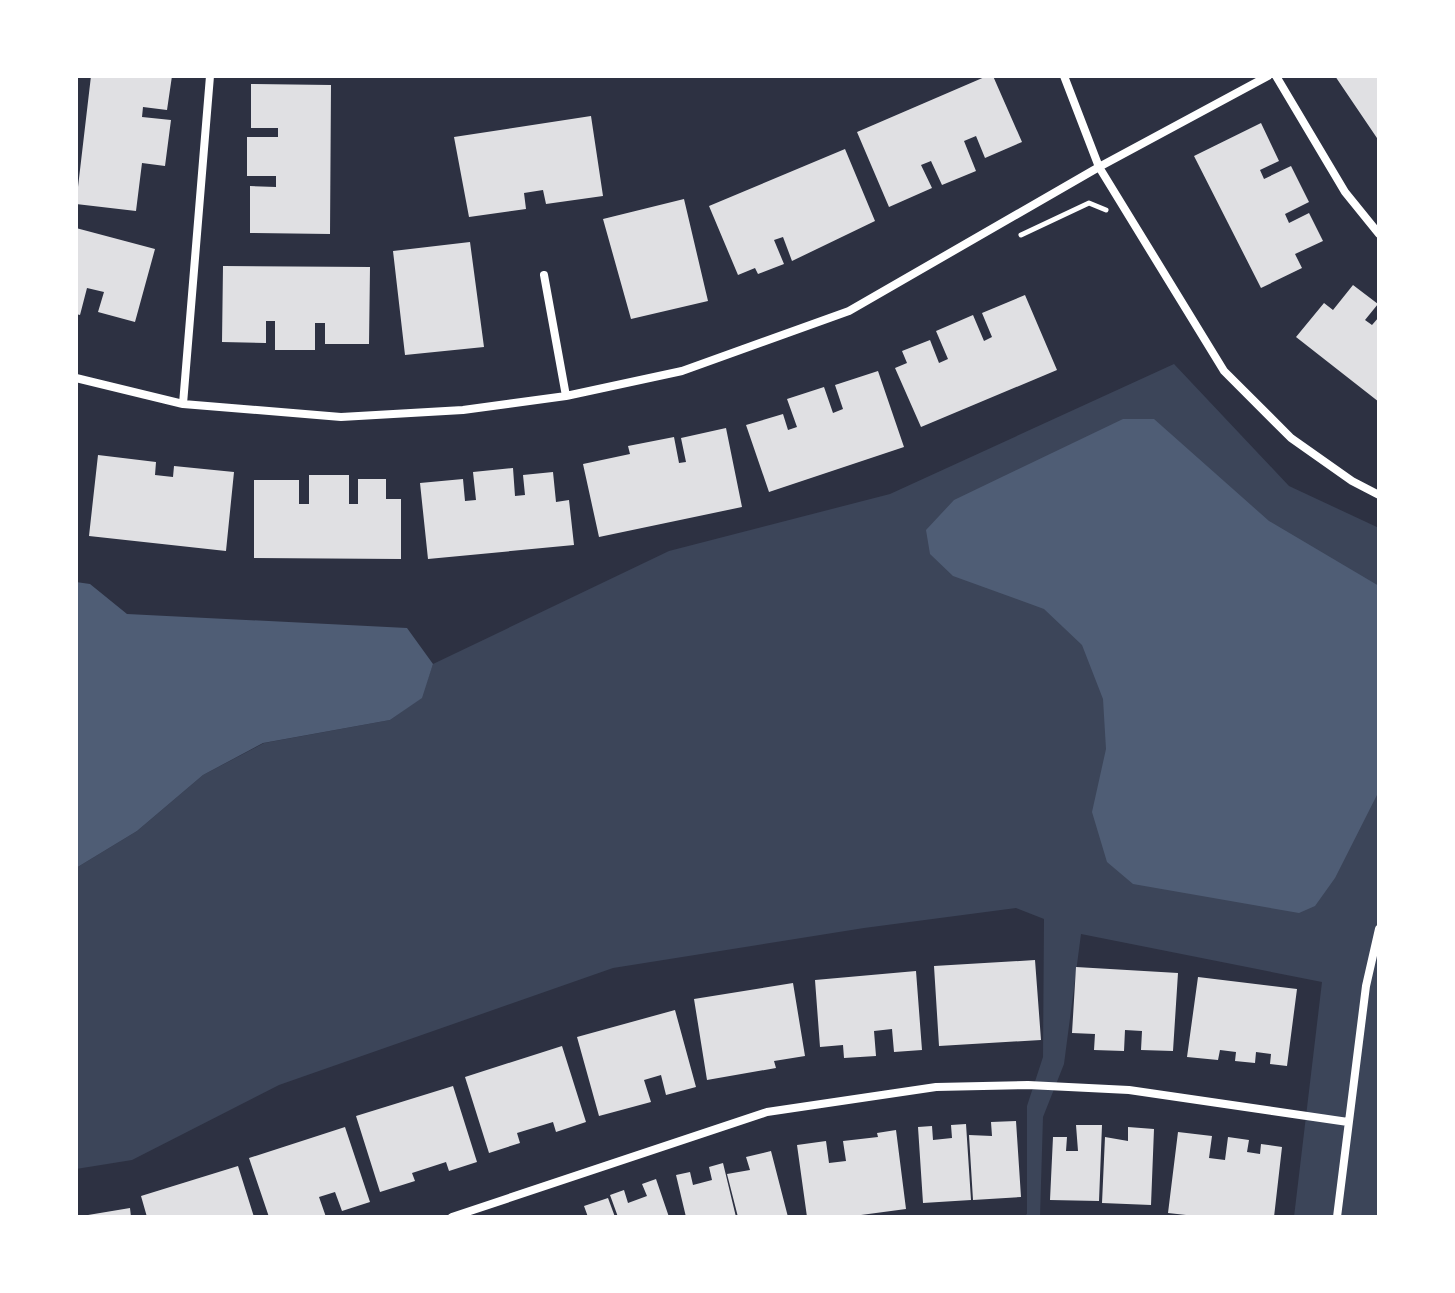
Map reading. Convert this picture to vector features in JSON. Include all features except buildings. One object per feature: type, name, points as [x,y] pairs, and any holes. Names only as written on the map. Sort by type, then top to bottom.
[{"type":"street","points":[[183,404],[210,76]]},
{"type":"street","points":[[1064,76],[1099,167],[1224,371],[1291,438],[1352,481],[1379,495]]},
{"type":"street","points":[[76,378],[183,404],[341,417],[463,410],[566,396],[682,371],[849,311],[1099,167],[1268,76]]},
{"type":"street","points":[[1276,76],[1345,192],[1379,234]]},
{"type":"street","points":[[544,275],[566,396]]},
{"type":"street","points":[[1337,1217],[1366,986],[1379,929]]},
{"type":"street","points":[[452,1217],[767,1112],[936,1087],[1028,1085],[1129,1090],[1348,1122]]},
{"type":"path","points":[[1010,241],[1089,203],[1103,208]]},
{"type":"shaded area","points":[[1174,364],[1289,486],[1379,528],[1379,1217],[1294,1217],[1322,982],[1081,934],[1064,1064],[1043,1117],[1040,1217],[1023,1217],[1027,1214],[1027,1106],[1043,1057],[1044,919],[1016,908],[864,928],[613,968],[279,1085],[132,1160],[76,1169],[76,868],[137,831],[203,775],[264,743],[390,720],[421,698],[433,664],[669,551],[890,494]]},
{"type":"shaded area","points":[[1123,419],[1154,419],[1269,521],[1379,586],[1379,791],[1335,878],[1315,906],[1299,913],[1133,884],[1107,862],[1092,812],[1106,749],[1103,699],[1082,645],[1044,609],[953,576],[930,554],[926,530],[954,500]]},
{"type":"shaded area","points":[[76,582],[90,584],[127,614],[407,628],[433,664],[422,698],[390,720],[263,743],[203,775],[137,831],[76,868]]}]
